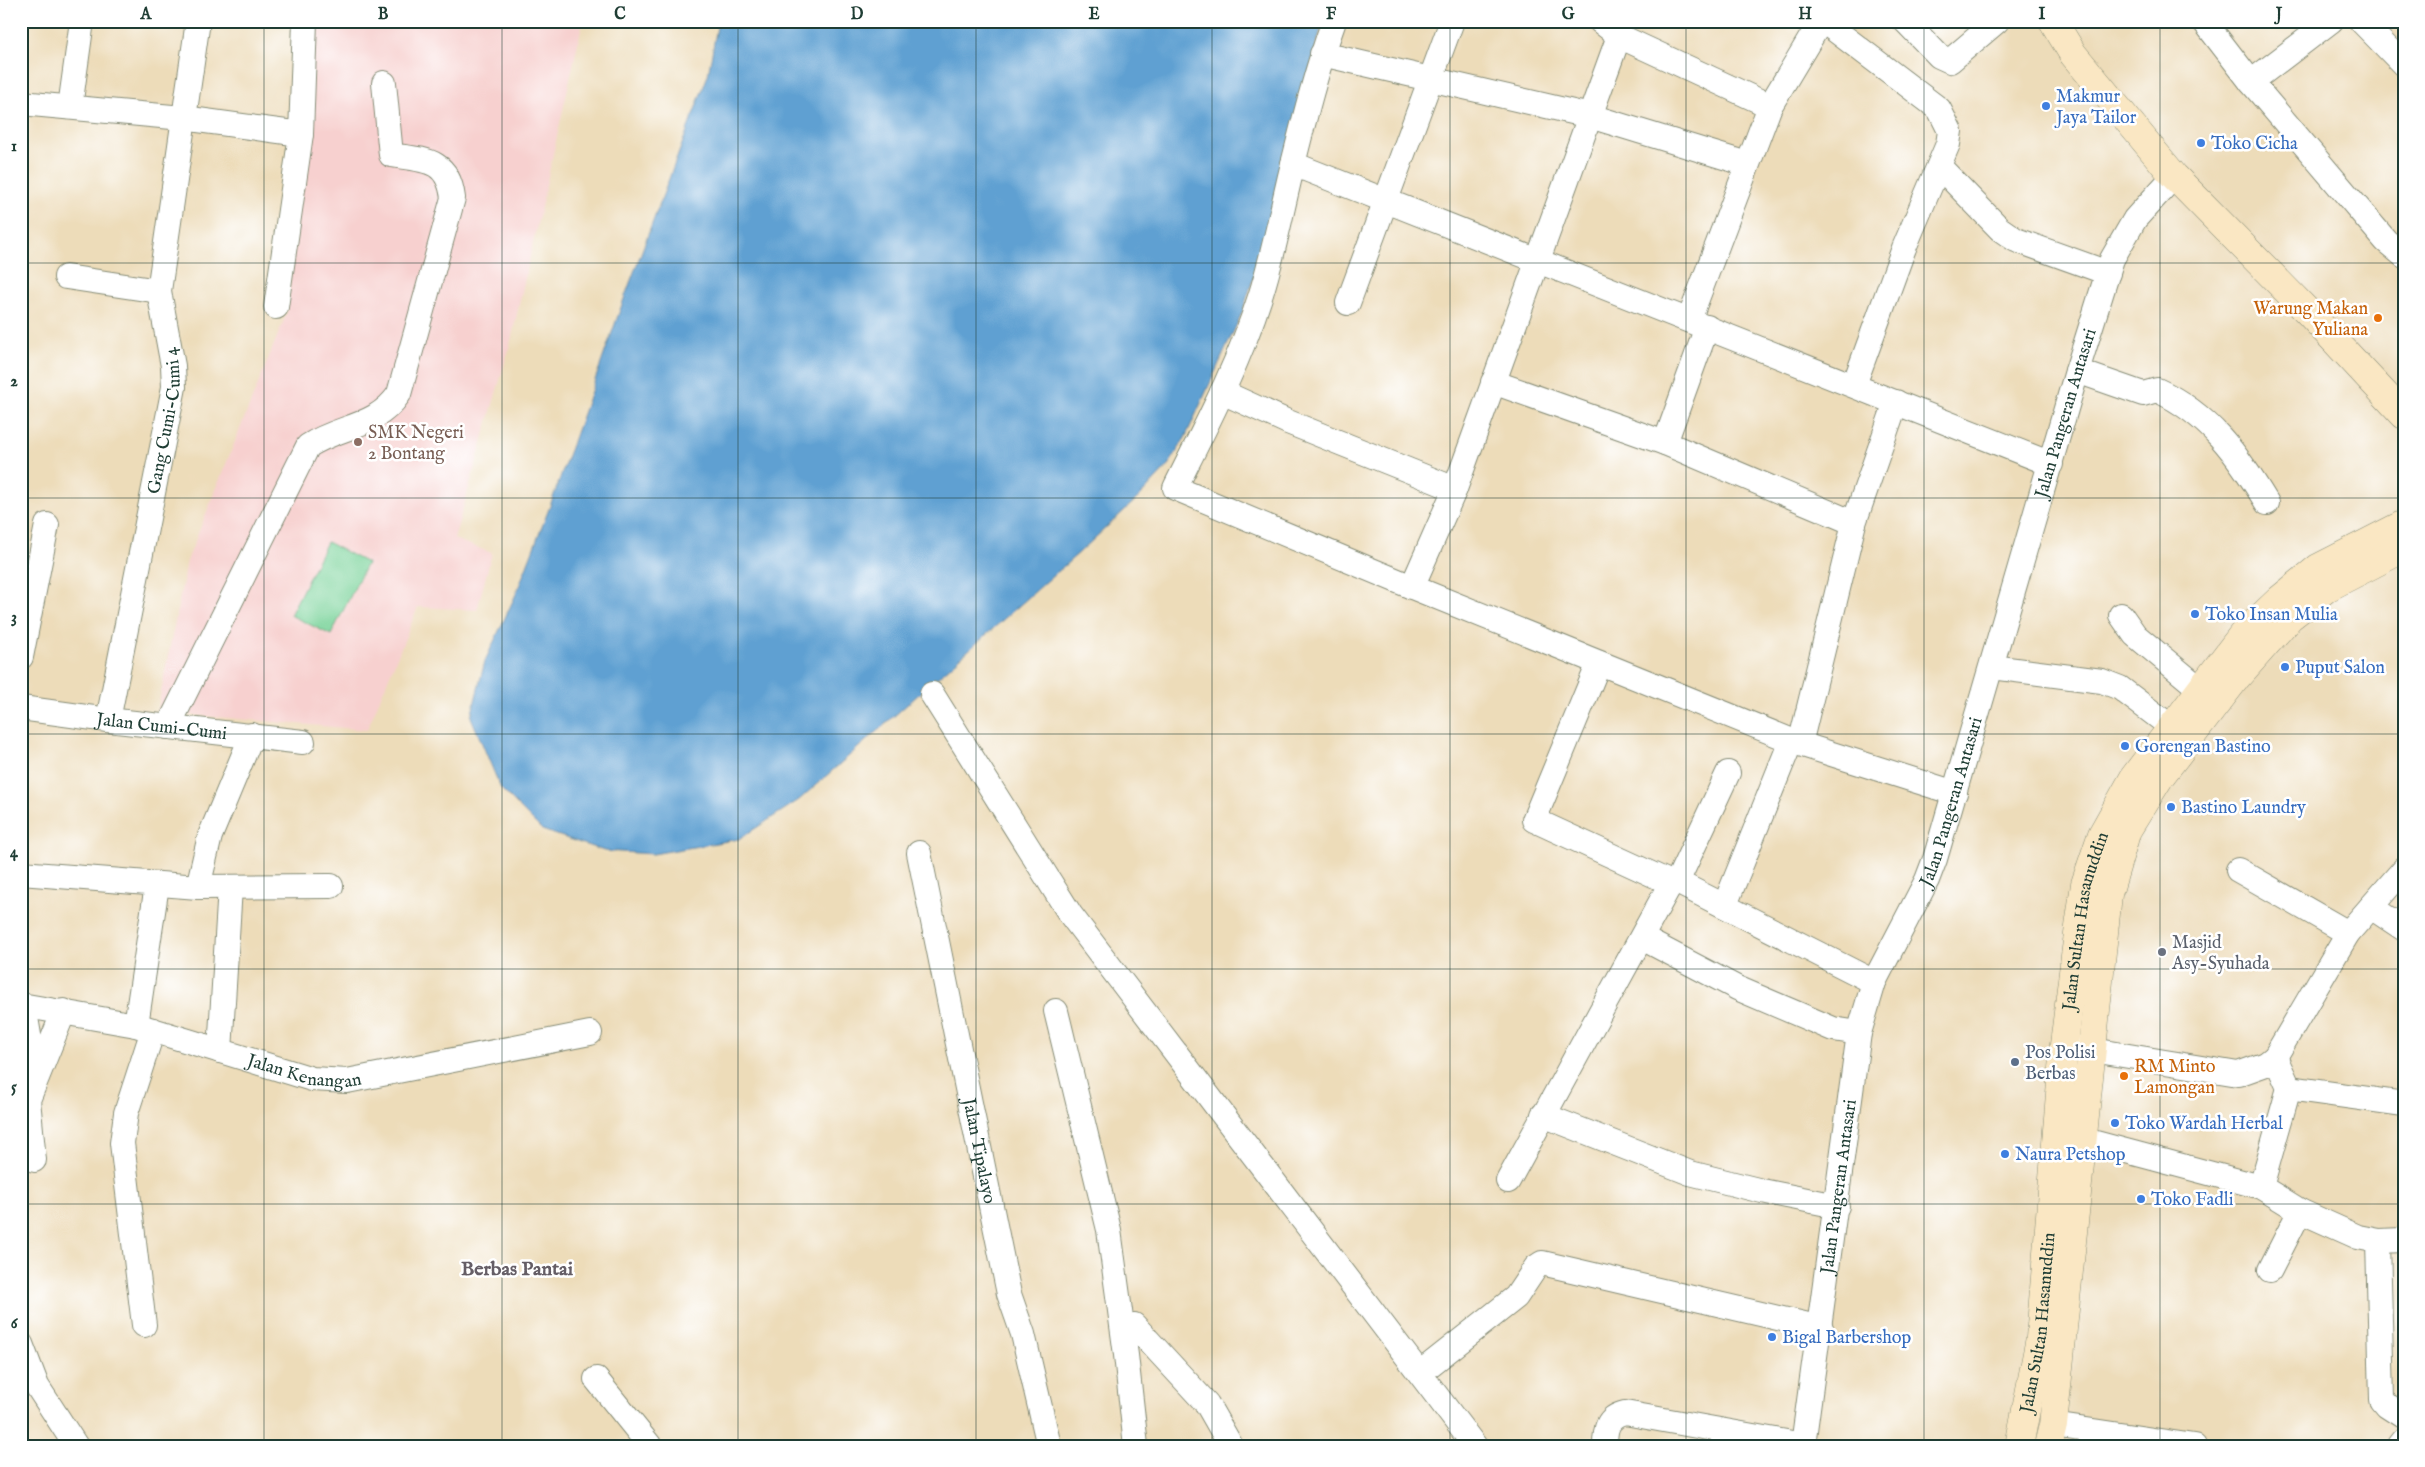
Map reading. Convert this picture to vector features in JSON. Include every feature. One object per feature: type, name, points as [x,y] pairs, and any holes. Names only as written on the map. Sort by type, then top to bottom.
[{"type":"street","points":[[70,107],[82,21]]},
{"type":"street","name":"Gang Cumi-Cumi 4","points":[[108,720],[174,388],[173,366],[162,318],[159,291],[198,21]]},
{"type":"street","points":[[276,308],[301,134],[306,21]]},
{"type":"street","points":[[1334,21],[1322,54],[1261,296],[1250,328],[1222,392],[1175,488],[1412,587],[1796,743],[1955,793]]},
{"type":"street","points":[[1348,303],[1452,21]]},
{"type":"street","points":[[1600,21],[1619,36],[1770,106]]},
{"type":"street","points":[[1665,443],[1698,323],[1747,164],[1770,106],[1822,21],[1939,109],[1950,131],[1948,144],[1904,248],[1854,385]]},
{"type":"street","points":[[1905,21],[1938,56],[1950,61],[1997,21]]},
{"type":"street","points":[[2053,21],[2073,54],[2174,176],[2309,313],[2404,415]]},
{"type":"street","points":[[2204,21],[2252,82],[2386,241],[2404,256]]},
{"type":"street","points":[[2252,82],[2331,21]]},
{"type":"street","points":[[2361,21],[2404,65]]},
{"type":"street","points":[[1412,587],[1455,489],[1619,36]]},
{"type":"street","points":[[1322,54],[1590,116],[1747,164]]},
{"type":"street","points":[[168,727],[308,446],[322,436],[377,417],[390,407],[399,394],[452,198],[451,183],[446,173],[438,166],[427,161],[391,155],[384,83]]},
{"type":"street","points":[[21,103],[183,118],[301,134]]},
{"type":"street","points":[[1293,164],[1538,259],[2051,464]]},
{"type":"street","points":[[1939,166],[2000,229],[2016,240],[2108,273]]},
{"type":"street","name":"Jalan Pangeran Antasari","points":[[1805,1445],[1860,1033],[1874,982],[1927,880],[1955,793],[2077,371],[2112,259],[2135,219],[2174,176]]},
{"type":"street","points":[[66,277],[159,291]]},
{"type":"street","points":[[2077,371],[2143,394],[2158,390],[2191,409],[2221,436],[2241,461],[2267,503]]},
{"type":"street","points":[[1493,382],[1665,443],[1854,523]]},
{"type":"street","points":[[1222,392],[1288,422],[1455,489]]},
{"type":"street","points":[[1725,905],[1796,743],[1854,523],[1896,402]]},
{"type":"street","name":"Jalan Sultan Hasanuddin","points":[[2019,1446],[2040,1338],[2064,1045],[2085,884],[2102,834],[2134,776],[2170,726],[2242,635],[2280,599],[2318,568],[2404,524]]},
{"type":"street","points":[[21,657],[47,525]]},
{"type":"street","name":"Jalan Sultan Hasanuddin","points":[[2050,1435],[2082,1139],[2094,1050],[2108,894],[2127,830],[2151,792],[2238,676],[2290,617],[2327,588],[2404,548]]},
{"type":"street","points":[[2121,615],[2135,636],[2200,689]]},
{"type":"street","points":[[1599,663],[1534,820],[1725,905],[1874,982]]},
{"type":"street","points":[[1992,667],[2102,681],[2120,688],[2170,726]]},
{"type":"street","points":[[932,694],[1070,914],[1421,1372],[1475,1446]]},
{"type":"street","name":"Jalan Cumi-Cumi","points":[[21,708],[303,742]]},
{"type":"street","points":[[198,887],[210,836],[252,735]]},
{"type":"street","points":[[1508,1181],[1674,883],[1728,774]]},
{"type":"street","name":"Jalan Tipalayo","points":[[919,854],[1009,1294],[1023,1334],[1049,1446]]},
{"type":"street","points":[[2064,1045],[2238,1074],[2266,1064],[2275,1057],[2348,933],[2404,869]]},
{"type":"street","points":[[2238,870],[2348,933]]},
{"type":"street","points":[[21,873],[198,887],[331,886]]},
{"type":"street","points":[[144,1325],[122,1143],[126,1112],[145,1027],[156,885]]},
{"type":"street","points":[[220,1051],[230,887]]},
{"type":"street","points":[[2371,907],[2404,929]]},
{"type":"street","points":[[1642,938],[1737,988],[1832,1029],[1860,1033]]},
{"type":"street","points":[[23,1006],[36,1076]]},
{"type":"street","name":"Jalan Kenangan","points":[[23,1006],[64,1011],[145,1027],[312,1079],[347,1080],[590,1033]]},
{"type":"street","points":[[34,1160],[28,1100],[36,1076],[64,1011]]},
{"type":"street","points":[[1056,1011],[1109,1230],[1136,1446]]},
{"type":"street","points":[[2261,1187],[2289,1088],[2275,1057]]},
{"type":"street","points":[[2289,1088],[2404,1104]]},
{"type":"street","points":[[1544,1114],[1690,1173],[1762,1192],[1837,1206]]},
{"type":"street","points":[[2082,1139],[2261,1187],[2300,1211],[2346,1232],[2378,1241],[2404,1240]]},
{"type":"street","points":[[2270,1270],[2300,1211]]},
{"type":"street","points":[[2378,1241],[2382,1400],[2387,1406],[2404,1417]]},
{"type":"street","points":[[1421,1372],[1516,1296],[1536,1267],[1542,1263],[1820,1328]]},
{"type":"street","points":[[1134,1325],[1206,1404],[1231,1446]]},
{"type":"street","points":[[21,1344],[37,1386],[74,1444]]},
{"type":"street","points":[[596,1379],[650,1446]]},
{"type":"street","points":[[1605,1446],[1607,1424],[1617,1415],[1625,1413],[1805,1445]]},
{"type":"street","points":[[2050,1435],[2194,1446]]},
{"type":"street","points":[[2400,1446],[2404,1441]]},
{"type":"shaded area","name":"SMK Negeri 2 Bontang","points":[[315,21],[583,21],[510,345],[454,539],[492,553],[477,610],[418,607],[367,730],[157,712],[187,561],[287,312]]},
{"type":"green space","points":[[327,542],[367,563],[331,635],[290,615]]},
{"type":"water","points":[[718,21],[1323,21],[1262,252],[1242,313],[1185,438],[1168,466],[1141,495],[1081,551],[799,800],[739,839],[653,854],[604,851],[542,830],[501,789],[471,717],[485,661],[516,594],[550,506],[625,296],[708,75]]},
{"type":"place","name":"Makmur Jaya Tailor","points":[[2046,106]]},
{"type":"place","name":"Toko Cicha","points":[[2201,143]]},
{"type":"place","name":"Warung Makan Yuliana","points":[[2378,318]]},
{"type":"place","name":"SMK Negeri 2 Bontang","points":[[358,442]]},
{"type":"place","name":"Toko Insan Mulia","points":[[2195,614]]},
{"type":"place","name":"Puput Salon","points":[[2285,667]]},
{"type":"place","name":"Gorengan Bastino","points":[[2125,746]]},
{"type":"place","name":"Bastino Laundry","points":[[2171,807]]},
{"type":"place","name":"Masjid Asy-Syuhada","points":[[2162,952]]},
{"type":"place","name":"Pos Polisi Berbas","points":[[2015,1062]]},
{"type":"place","name":"RM Minto Lamongan","points":[[2124,1076]]},
{"type":"place","name":"Toko Wardah Herbal","points":[[2115,1123]]},
{"type":"place","name":"Naura Petshop","points":[[2005,1154]]},
{"type":"place","name":"Toko Fadli","points":[[2141,1199]]},
{"type":"place","name":"Bigal Barbershop","points":[[1772,1337]]},
{"type":"district","name":"Berbas Pantai","points":[[517,1268]]}]
